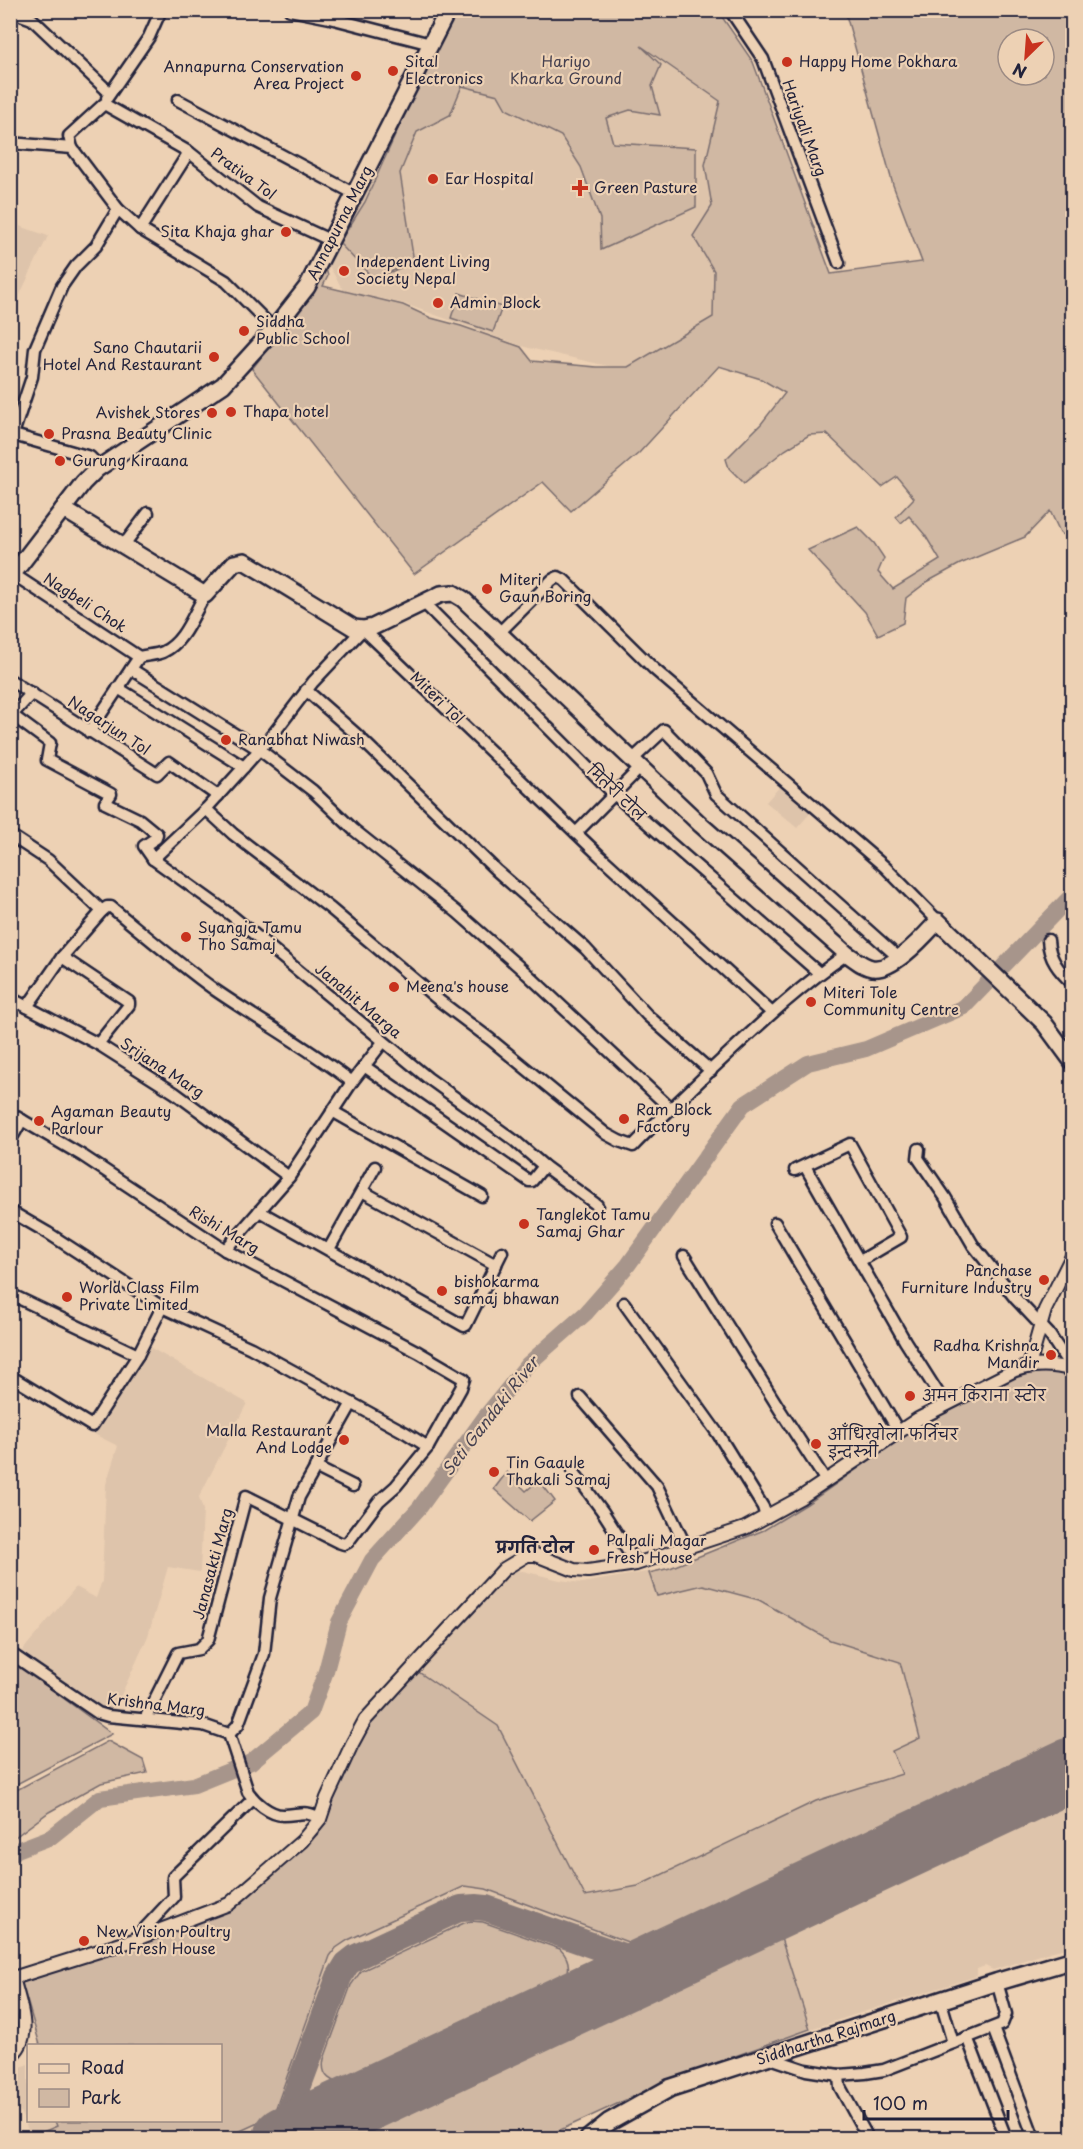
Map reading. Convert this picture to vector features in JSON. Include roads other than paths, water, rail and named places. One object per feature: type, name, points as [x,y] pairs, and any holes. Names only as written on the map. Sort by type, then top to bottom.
[{"type":"highway","name":"Siddhartha Rajmarg","points":[[589,2139],[609,2122],[670,2088],[1072,1960]]},
{"type":"main road","name":"Annapurna Marg","points":[[12,576],[83,483],[97,469],[223,385],[307,287],[448,10]]},
{"type":"main road","points":[[63,509],[205,595]]},
{"type":"main road","name":"Miteri Tol","points":[[205,595],[234,563],[244,561],[338,619],[354,628],[363,629]]},
{"type":"main road","points":[[363,629],[373,627],[441,594],[453,593],[463,599],[636,764],[847,954],[874,969],[886,966],[899,958],[938,921],[1044,1023],[1072,1061]]},
{"type":"street","points":[[161,10],[149,36],[104,104],[69,136],[72,148],[118,209],[140,229],[226,280],[273,328]]},
{"type":"street","points":[[290,10],[431,44]]},
{"type":"street","name":"Hariyali Marg","points":[[730,10],[763,59],[838,263]]},
{"type":"street","points":[[10,11],[32,19],[110,93]]},
{"type":"street","points":[[178,100],[355,194]]},
{"type":"street","points":[[104,104],[189,152]]},
{"type":"street","points":[[10,143],[72,148]]},
{"type":"street","name":"Prativa Tol","points":[[140,229],[189,152],[258,207],[332,241]]},
{"type":"street","points":[[97,469],[96,463],[90,457],[12,434],[32,377],[35,349],[62,286],[76,266],[96,246],[118,209]]},
{"type":"street","points":[[123,546],[148,513]]},
{"type":"street","name":"Nagbeli Chok","points":[[12,576],[139,657]]},
{"type":"street","points":[[499,633],[558,576],[654,669],[885,867],[938,921]]},
{"type":"street","points":[[89,732],[139,657],[164,652],[178,640],[189,626],[205,595]]},
{"type":"street","name":"मितेरी टोल","points":[[423,602],[614,794],[819,973]]},
{"type":"street","points":[[32,693],[11,716],[50,743],[47,760],[112,794],[105,803],[140,820],[157,834],[156,838],[144,846],[153,859],[206,809],[260,750],[306,690],[363,629]]},
{"type":"street","name":"Miteri Tol","points":[[363,629],[576,833],[771,1012]]},
{"type":"street","points":[[131,669],[260,750],[313,791],[354,830],[458,912],[670,1108]]},
{"type":"street","name":"Nagarjun Tol","points":[[10,680],[157,774],[169,762],[218,796]]},
{"type":"street","points":[[118,688],[244,767]]},
{"type":"street","points":[[306,690],[356,734],[497,870],[585,948],[647,1015],[711,1071]]},
{"type":"street","points":[[576,833],[614,794],[664,730],[706,773],[716,794],[899,958]]},
{"type":"street","points":[[206,809],[233,834],[331,909],[441,1002],[606,1134],[619,1142],[633,1146],[771,1012],[819,973],[847,954]]},
{"type":"street","points":[[10,835],[48,860],[102,911]]},
{"type":"street","name":"Janahit Marga","points":[[153,859],[231,915],[428,1078],[515,1140],[544,1166],[597,1205]]},
{"type":"street","points":[[27,1007],[62,957],[102,911],[106,907],[111,907],[208,984],[352,1082]]},
{"type":"street","points":[[1048,940],[1048,951],[1054,963],[1072,983]]},
{"type":"street","points":[[62,957],[129,1002],[98,1044]]},
{"type":"street","name":"Srijana Marg","points":[[10,998],[98,1044],[175,1093],[289,1177]]},
{"type":"street","points":[[225,1250],[289,1177],[352,1082],[383,1042]]},
{"type":"street","points":[[364,1066],[529,1181],[532,1181],[544,1166]]},
{"type":"street","points":[[333,1111],[482,1196]]},
{"type":"street","name":"Rishi Marg","points":[[10,1113],[83,1156],[225,1250],[418,1352],[464,1379],[428,1448]]},
{"type":"street","points":[[10,1142],[22,1120]]},
{"type":"street","points":[[860,1261],[901,1237],[850,1144],[800,1168],[860,1261],[905,1341],[945,1404]]},
{"type":"street","points":[[919,1149],[918,1158],[945,1197],[973,1245],[1015,1298],[1040,1324],[1072,1369]]},
{"type":"street","points":[[329,1249],[375,1167]]},
{"type":"street","points":[[362,1191],[495,1265]]},
{"type":"street","points":[[259,1210],[464,1326],[502,1252]]},
{"type":"street","points":[[10,1211],[162,1307],[250,1348],[406,1433],[428,1448],[379,1502],[348,1542],[344,1544],[338,1542],[294,1518]]},
{"type":"street","points":[[775,1223],[899,1432]]},
{"type":"street","points":[[684,1256],[826,1481]]},
{"type":"street","points":[[1029,1366],[1040,1324],[1072,1256]]},
{"type":"street","points":[[10,1294],[138,1355]]},
{"type":"street","points":[[624,1304],[718,1434],[763,1507],[766,1517]]},
{"type":"street","points":[[10,1376],[92,1426],[138,1355],[162,1307]]},
{"type":"street","points":[[10,2056],[19,2050],[25,2033],[12,1978],[134,1940],[229,1904],[302,1841],[320,1819],[327,1798],[365,1720],[504,1569],[527,1555],[536,1555],[574,1570],[588,1571],[636,1564],[745,1528],[826,1481],[945,1404],[1015,1370],[1029,1366],[1059,1366],[1072,1369]]},
{"type":"street","points":[[580,1397],[657,1486],[686,1547]]},
{"type":"street","points":[[320,1819],[311,1813],[279,1815],[253,1799],[231,1739],[264,1654],[270,1598],[299,1497],[352,1403]]},
{"type":"street","points":[[315,1467],[353,1486]]},
{"type":"street","points":[[573,1471],[603,1512],[636,1564]]},
{"type":"street","name":"Janasakti Marg","points":[[145,1719],[178,1653],[199,1649],[208,1640],[246,1496],[294,1518]]},
{"type":"street","name":"Krishna Marg","points":[[10,1653],[98,1713],[108,1716],[203,1725],[231,1739]]},
{"type":"street","points":[[134,1940],[174,1897],[174,1877],[253,1799]]},
{"type":"street","points":[[767,2057],[806,2070],[838,2075],[884,2070],[1002,2024],[1006,2014],[997,1982]]},
{"type":"street","points":[[941,2002],[953,2043]]},
{"type":"street","points":[[993,2028],[1034,2139]]},
{"type":"street","points":[[967,2037],[1006,2139]]},
{"type":"street","points":[[838,2075],[840,2087],[868,2139]]},
{"type":"waterway","name":"Seti Gandaki River","points":[[10,1856],[17,1850],[51,1837],[100,1798],[194,1785],[251,1762],[311,1712],[326,1671],[339,1622],[372,1560],[420,1507],[485,1417],[527,1365],[586,1313],[628,1265],[743,1105],[808,1063],[866,1049],[964,1007],[1072,895]]},
{"type":"place","name":"Happy Home Pokhara","points":[[787,62]]},
{"type":"place","name":"Sital Electronics","points":[[393,71]]},
{"type":"place","name":"Annapurna Conservation Area Project","points":[[356,76]]},
{"type":"place","name":"Ear Hospital","points":[[433,179]]},
{"type":"place","name":"Green Pasture","points":[[580,188]]},
{"type":"place","name":"Sita Khaja ghar","points":[[286,232]]},
{"type":"place","name":"Independent Living Society Nepal","points":[[344,271]]},
{"type":"place","name":"Admin Block","points":[[438,303]]},
{"type":"place","name":"Siddha Public School","points":[[244,331]]},
{"type":"place","name":"Sano Chautarii Hotel And Restaurant","points":[[214,357]]},
{"type":"place","name":"Thapa hotel","points":[[231,412]]},
{"type":"place","name":"Avishek Stores","points":[[212,413]]},
{"type":"place","name":"Prasna Beauty Clinic","points":[[49,434]]},
{"type":"place","name":"Gurung Kiraana","points":[[60,461]]},
{"type":"place","name":"Miteri Gaun Boring","points":[[487,589]]},
{"type":"place","name":"Ranabhat Niwash","points":[[226,740]]},
{"type":"place","name":"Syangja Tamu Tho Samaj","points":[[186,937]]},
{"type":"place","name":"Meena's house","points":[[394,987]]},
{"type":"place","name":"Miteri Tole Community Centre","points":[[811,1002]]},
{"type":"place","name":"Ram Block Factory","points":[[624,1119]]},
{"type":"place","name":"Agaman Beauty Parlour","points":[[39,1121]]},
{"type":"place","name":"Tanglekot Tamu Samaj Ghar","points":[[524,1224]]},
{"type":"place","name":"Panchase Furniture Industry","points":[[1044,1280]]},
{"type":"place","name":"bishokarma samaj bhawan","points":[[442,1291]]},
{"type":"place","name":"World Class Film Private Limited","points":[[67,1297]]},
{"type":"place","name":"Radha Krishna Mandir","points":[[1051,1355]]},
{"type":"place","name":"अमन किराना स्टोर","points":[[910,1396]]},
{"type":"place","name":"Malla Restaurant And Lodge","points":[[344,1440]]},
{"type":"place","name":"आँधिखोला फर्निचर इन्दस्त्री","points":[[816,1444]]},
{"type":"place","name":"Tin Gaaule Thakali Samaj","points":[[494,1472]]},
{"type":"place","name":"Palpali Magar Fresh House","points":[[594,1550]]},
{"type":"place","name":"New Vision Poultry and Fresh House","points":[[84,1941]]},
{"type":"district","name":"प्रगति टोल","points":[[535,1547]]},
{"type":"park label","name":"Hariyo Kharka Ground","points":[[566,70]]}]
